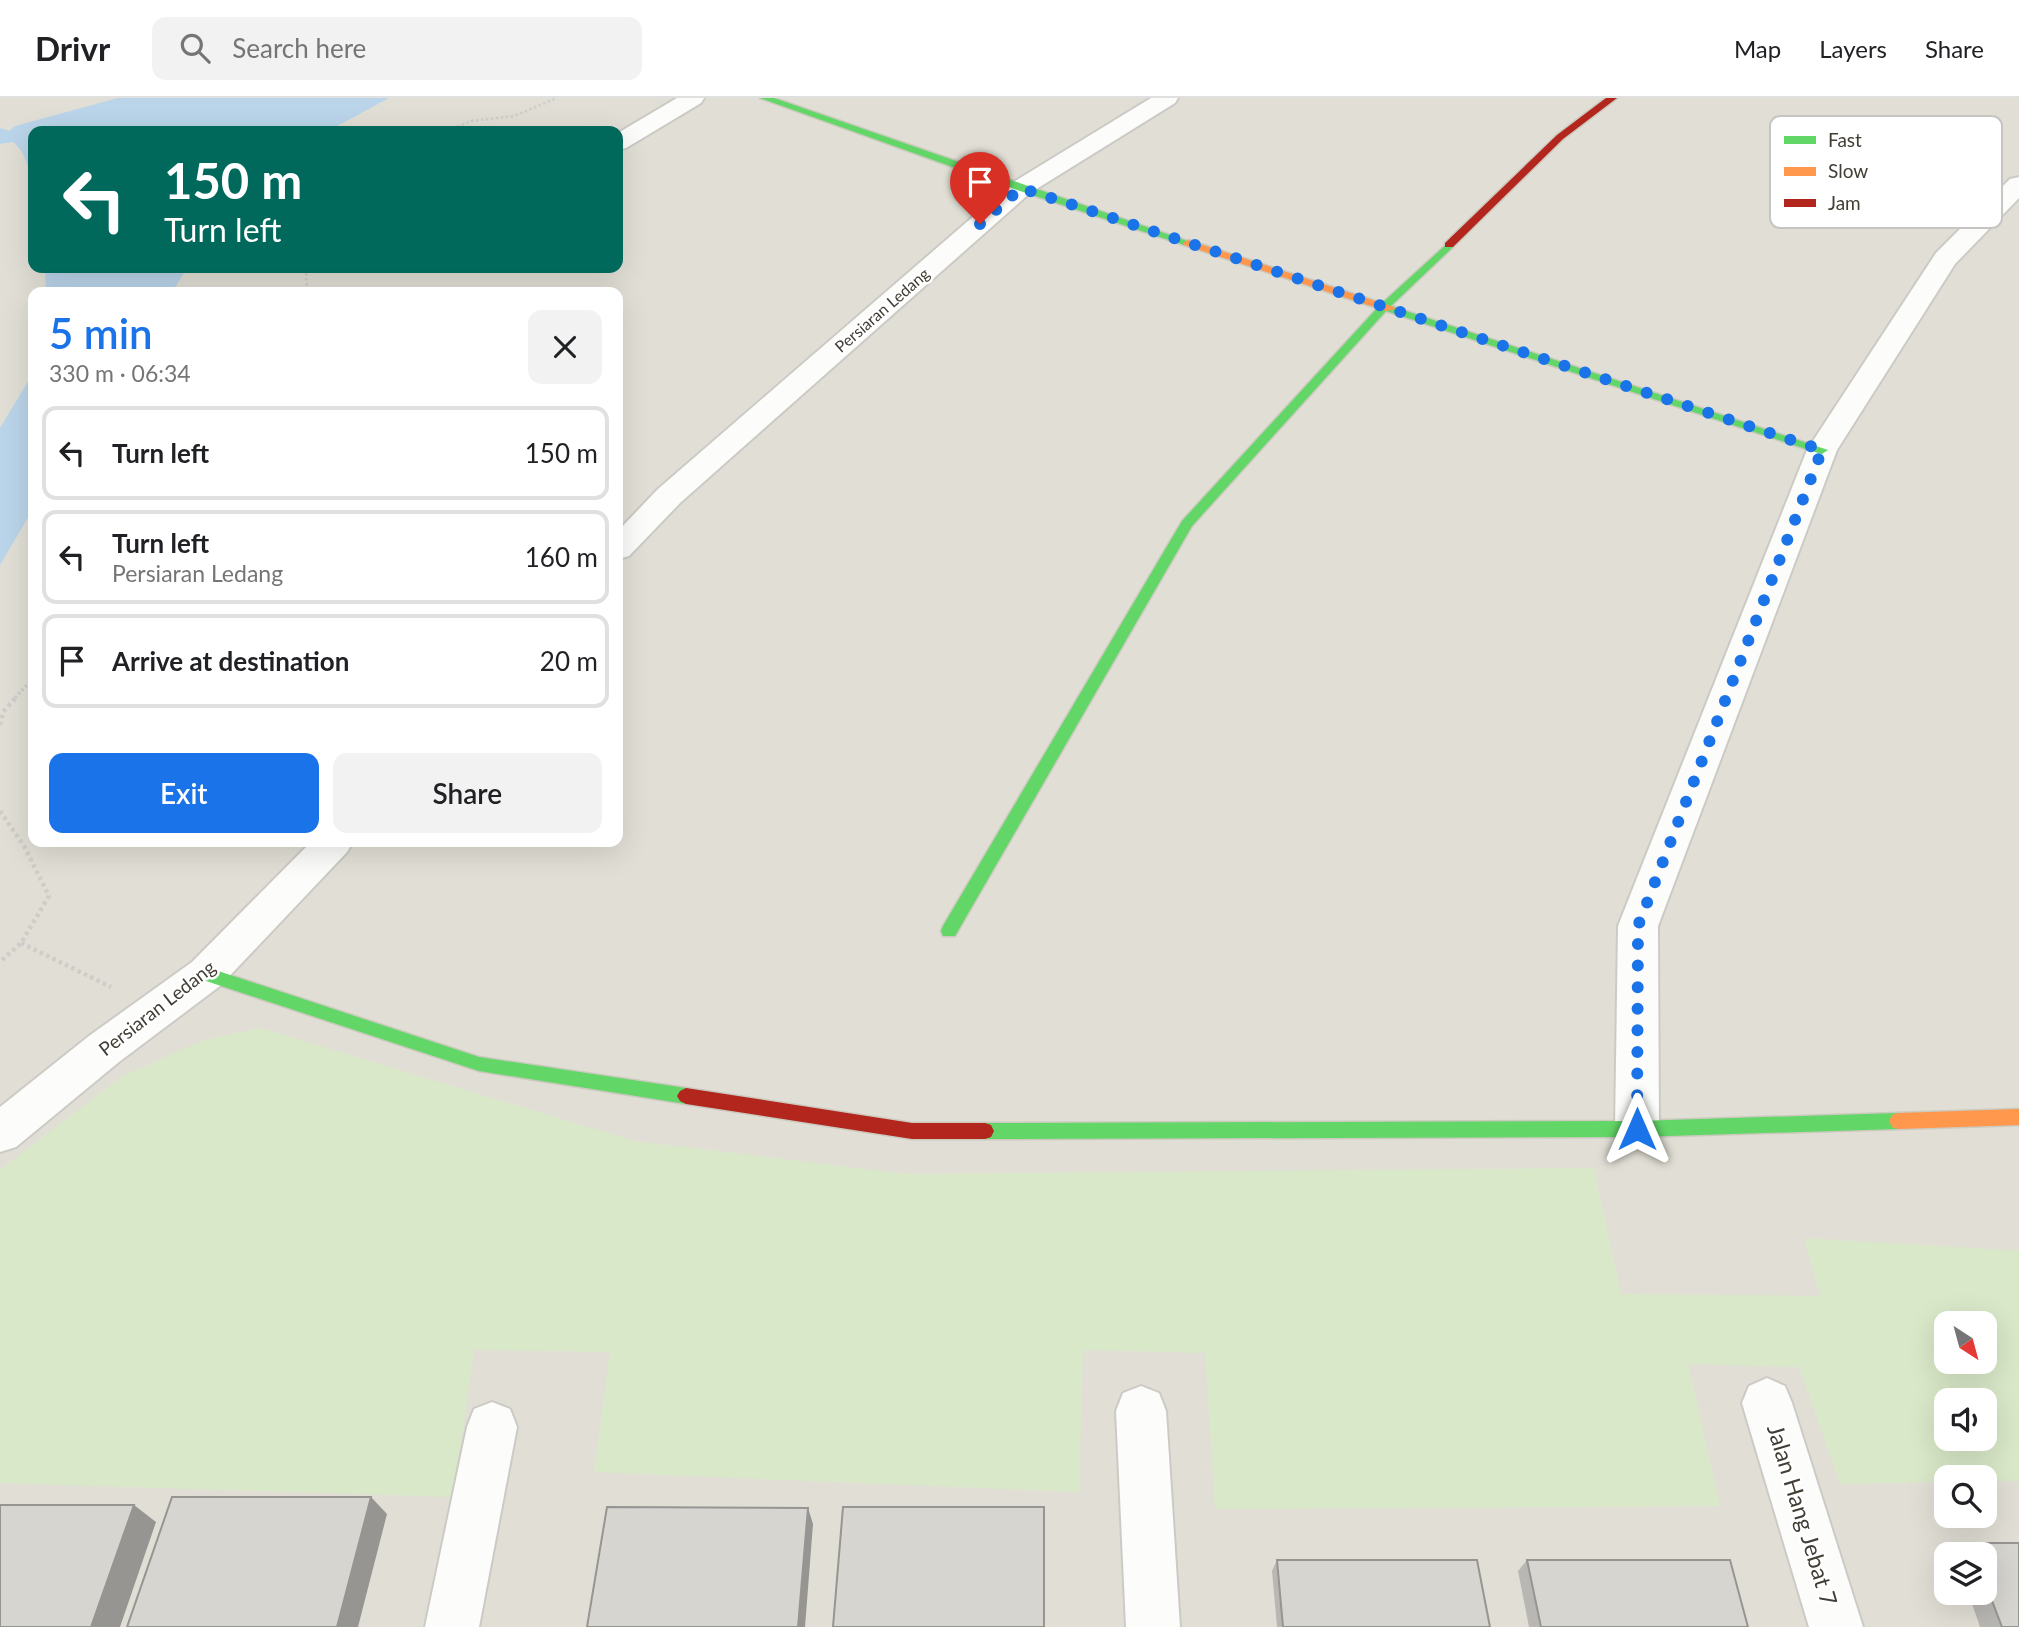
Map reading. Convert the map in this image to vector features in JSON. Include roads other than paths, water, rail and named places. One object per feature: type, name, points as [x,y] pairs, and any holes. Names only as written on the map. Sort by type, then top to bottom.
[{"type":"street","points":[[623,140],[693,98]]},
{"type":"street","points":[[765,98],[1021,188],[1822,450]]},
{"type":"street","name":"Persiaran Ledang","points":[[623,544],[669,496],[1021,188],[1167,98]]},
{"type":"street","points":[[949,931],[1187,524],[1384,307],[1560,137],[1612,98]]},
{"type":"street","points":[[2002,201],[2019,184]]},
{"type":"street","points":[[1637,1129],[1638,926],[1822,450],[1945,259],[1976,228]]},
{"type":"street","name":"Persiaran Ledang","points":[[0,1133],[206,974],[329,847]]},
{"type":"street","points":[[206,974],[479,1064],[912,1131],[1637,1129],[2019,1117]]},
{"type":"street","name":"Jalan Hang Jebat 7","points":[[1767,1403],[1836,1627]]},
{"type":"street","points":[[1141,1411],[1153,1627]]},
{"type":"street","points":[[452,1627],[492,1427]]},
{"type":"water","points":[[118,98],[389,98],[337,126],[28,126],[28,166],[18,146],[13,142],[0,144],[0,128],[9,131],[15,126]]},
{"type":"water","points":[[45,273],[184,273],[175,287],[46,287]]},
{"type":"water","points":[[28,381],[28,517],[0,565],[0,428]]}]
